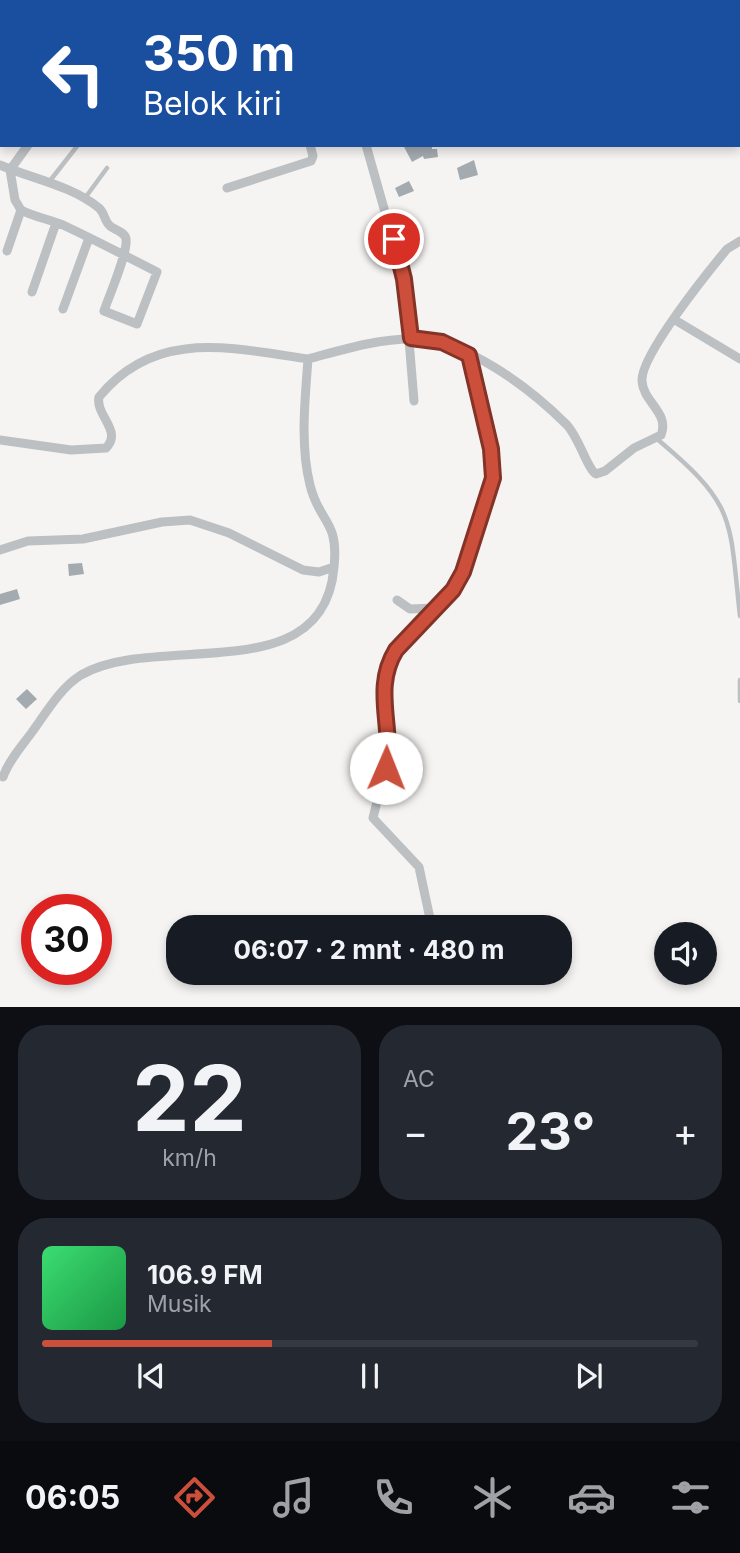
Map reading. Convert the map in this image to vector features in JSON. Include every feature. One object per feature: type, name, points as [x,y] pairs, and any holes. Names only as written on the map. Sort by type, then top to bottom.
[{"type":"street","points":[[0,165],[10,170],[85,198],[101,210],[110,226],[124,235],[126,240],[122,255],[104,311],[137,324],[157,272],[122,255],[89,238],[56,223],[21,211],[15,200],[10,170],[27,147]]},
{"type":"street","points":[[227,188],[311,161],[313,156],[311,147]]},
{"type":"street","points":[[367,147],[404,279],[411,338],[414,401]]},
{"type":"street","points":[[7,251],[21,211]]},
{"type":"street","points":[[32,292],[56,223]]},
{"type":"street","points":[[63,309],[89,238]]},
{"type":"street","points":[[0,440],[71,450],[106,448],[111,441],[111,433],[98,406],[99,397],[125,373],[168,350],[193,346],[308,359],[356,345],[411,338],[442,342],[506,375],[565,424],[581,443],[593,473],[602,473],[626,453],[657,439],[663,432],[664,422],[646,394],[642,370],[650,353],[727,249],[740,241]]},
{"type":"street","points":[[675,320],[740,359]]},
{"type":"street","points":[[429,915],[419,867],[373,818],[389,752],[383,678],[396,650],[453,590],[470,558],[493,478],[491,449],[469,355]]},
{"type":"street","points":[[3,777],[50,707],[81,676],[132,661],[209,654],[290,638],[309,625],[321,611],[330,591],[334,567],[334,534],[314,499],[307,473],[305,424],[308,359]]},
{"type":"street","points":[[0,550],[28,541],[83,539],[181,520],[215,527],[303,570],[319,572],[334,567]]},
{"type":"street","points":[[397,600],[410,609],[436,608]]},
{"type":"lane","points":[[48,183],[76,147]]},
{"type":"lane","points":[[85,198],[107,168]]},
{"type":"lane","points":[[657,439],[695,471],[718,499],[733,533],[740,616]]},
{"type":"lane","points":[[740,680],[740,701]]},
{"type":"building","points":[[404,147],[437,149],[438,157],[424,159],[423,156],[412,162]]},
{"type":"building","points":[[474,160],[478,175],[460,180],[457,168]]},
{"type":"building","points":[[409,181],[414,191],[399,197],[395,188]]},
{"type":"building","points":[[82,563],[84,574],[69,576],[68,564]]},
{"type":"building","points":[[17,589],[20,599],[0,605],[0,594]]},
{"type":"building","points":[[27,689],[37,699],[26,709],[16,699]]},
{"type":"route","points":[[386,768],[389,752],[383,705],[383,678],[396,650],[453,590],[463,572],[470,558],[493,478],[491,449],[469,355],[442,342],[411,338],[404,279],[394,239]]}]
